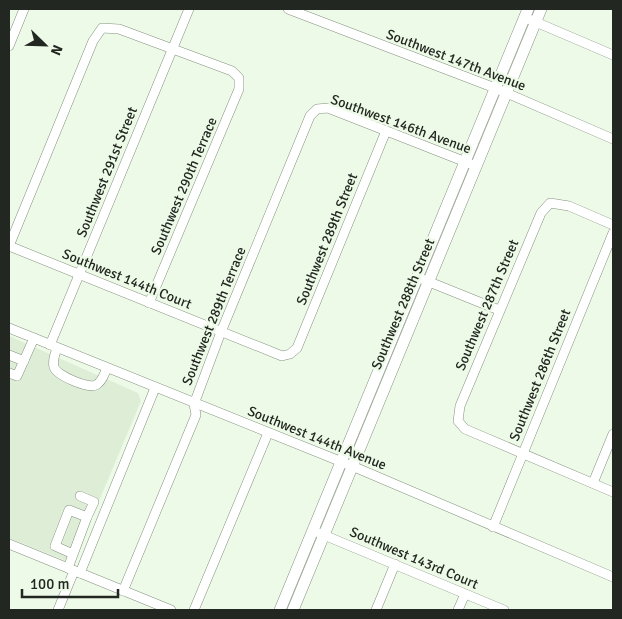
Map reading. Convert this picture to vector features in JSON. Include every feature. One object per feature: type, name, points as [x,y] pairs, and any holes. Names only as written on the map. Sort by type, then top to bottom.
[{"type":"main road","name":"Southwest 288th Street","points":[[346,464],[429,282],[541,9]]},
{"type":"main road","name":"Southwest 288th Street","points":[[293,610],[318,533],[417,277],[526,13]]},
{"type":"main road","name":"Southwest 288th Street","points":[[280,610],[318,533]]},
{"type":"street","points":[[9,46],[24,9]]},
{"type":"street","name":"Southwest 291st Street","points":[[107,368],[102,380],[94,386],[89,386],[60,375],[54,367],[54,347],[79,275],[189,9]]},
{"type":"street","name":"Southwest 147th Avenue","points":[[288,9],[495,88],[613,139]]},
{"type":"street","points":[[526,13],[536,22],[613,55]]},
{"type":"street","points":[[9,246],[93,41],[102,28],[119,29],[173,48]]},
{"type":"street","name":"Southwest 290th Terrace","points":[[149,303],[239,89],[239,78],[232,71],[173,48]]},
{"type":"street","name":"Southwest 146th Avenue","points":[[317,109],[328,108],[476,166]]},
{"type":"street","name":"Southwest 289th Terrace","points":[[123,591],[196,415],[194,404],[221,332],[310,116],[317,109]]},
{"type":"street","name":"Southwest 289th Street","points":[[290,354],[297,348],[386,131]]},
{"type":"street","name":"Southwest 287th Street","points":[[522,454],[465,429],[458,421],[460,406],[541,213],[550,203],[570,206],[613,225]]},
{"type":"street","name":"Southwest 286th Street","points":[[493,527],[613,233]]},
{"type":"street","name":"Southwest 144th Court","points":[[9,246],[282,356],[290,354]]},
{"type":"street","points":[[417,277],[499,310]]},
{"type":"street","name":"Southwest 144th Avenue","points":[[9,328],[346,464],[613,577]]},
{"type":"street","points":[[9,373],[17,376],[34,338]]},
{"type":"street","points":[[9,355],[24,361]]},
{"type":"street","points":[[58,610],[155,388]]},
{"type":"street","points":[[194,610],[268,433]]},
{"type":"street","points":[[593,483],[613,434]]},
{"type":"street","points":[[522,454],[613,492]]},
{"type":"street","points":[[74,571],[73,554],[94,502],[80,496]]},
{"type":"street","points":[[73,554],[55,546],[69,510],[87,517]]},
{"type":"street","name":"Southwest 143rd Court","points":[[318,533],[504,610]]},
{"type":"street","points":[[9,544],[171,610]]},
{"type":"street","points":[[376,610],[395,564]]},
{"type":"street","points":[[458,610],[465,594]]},
{"type":"shaded area","points":[[9,336],[138,393],[141,401],[75,558],[71,563],[9,538]]}]
